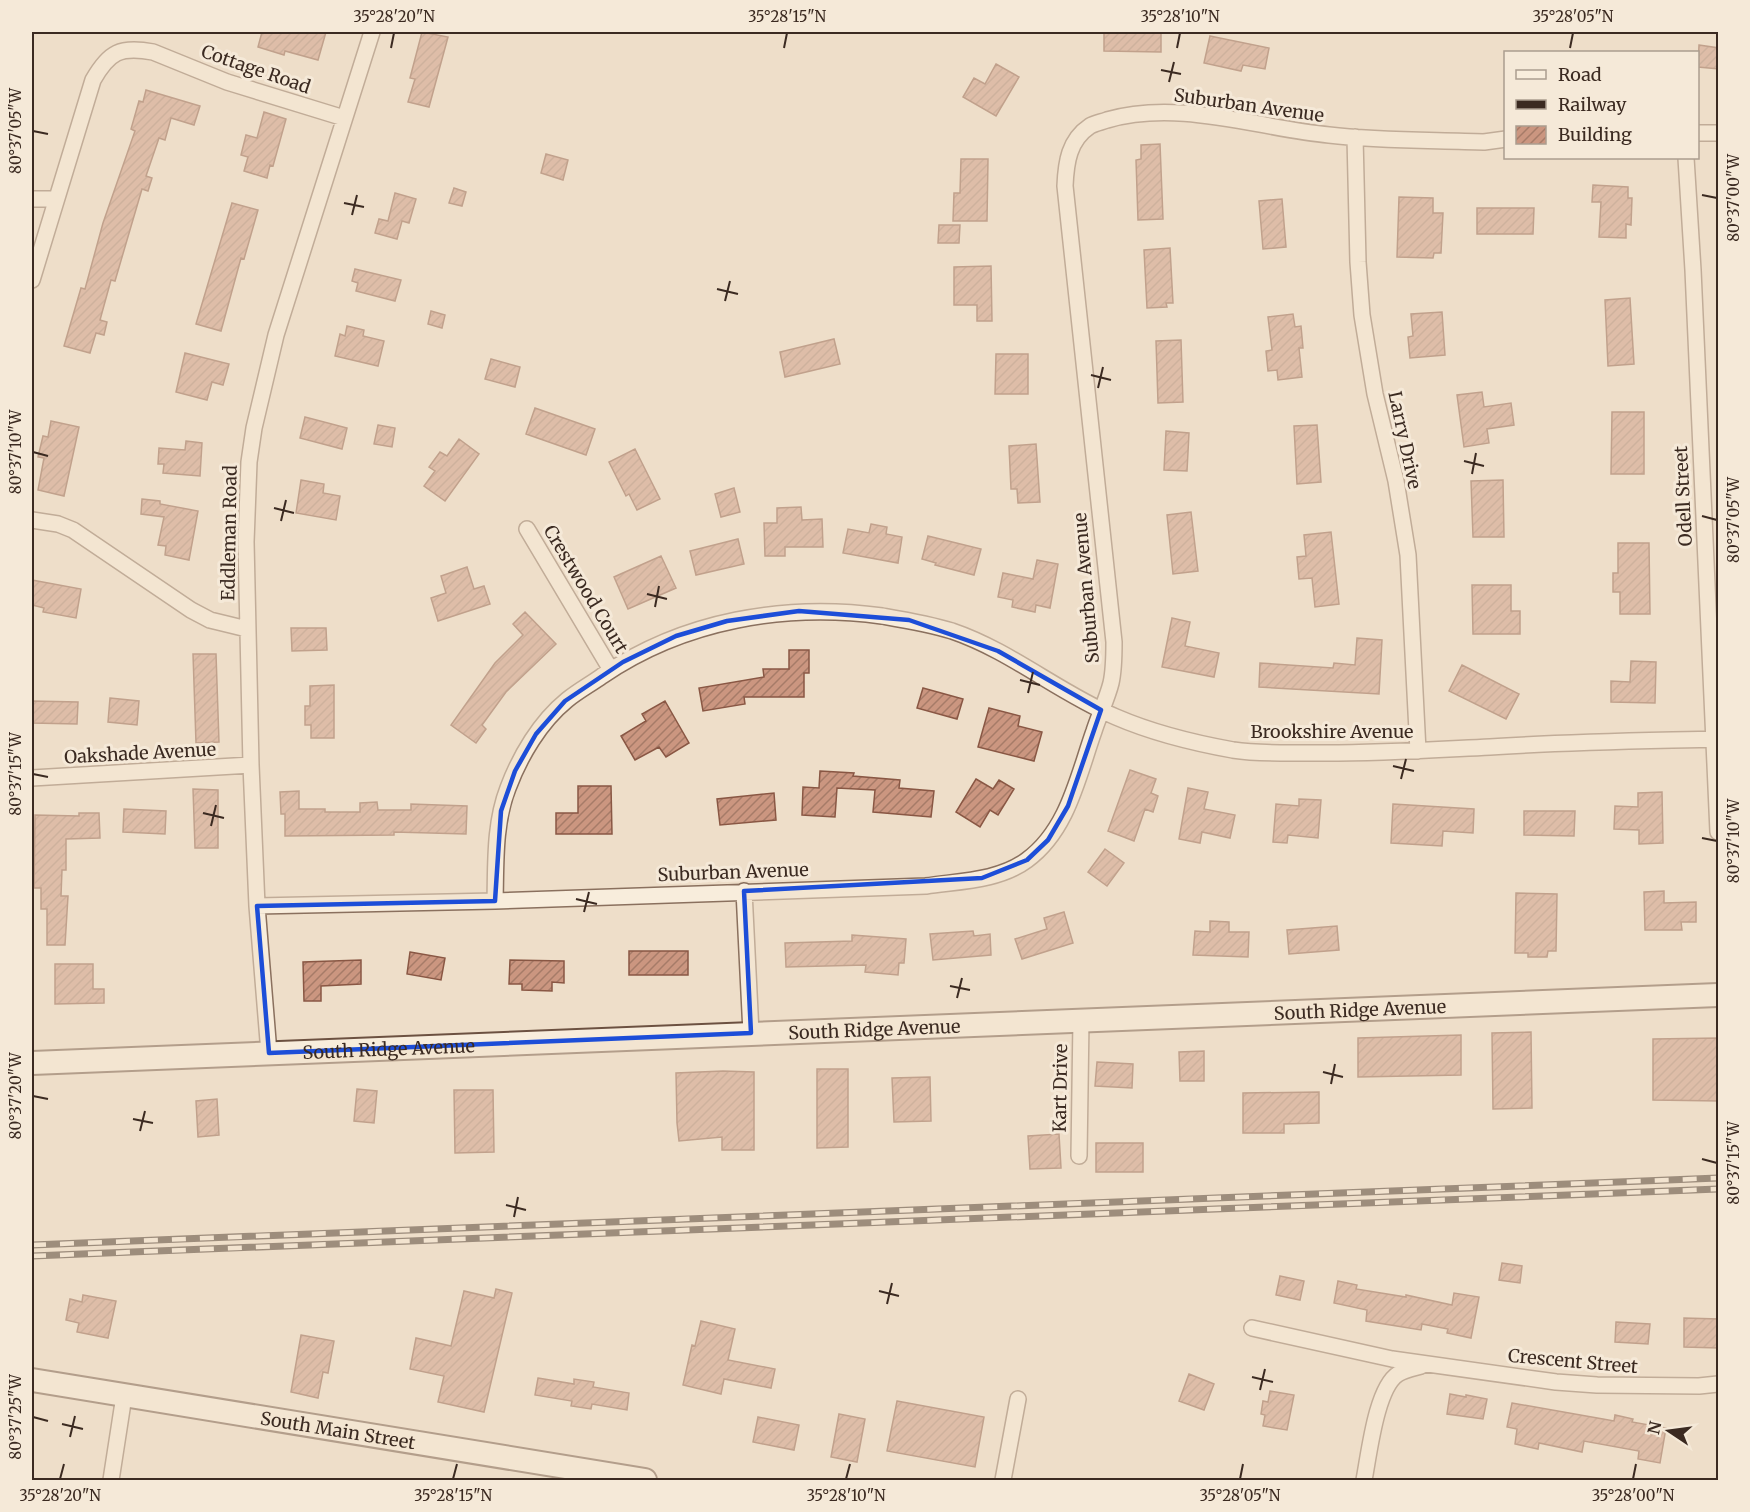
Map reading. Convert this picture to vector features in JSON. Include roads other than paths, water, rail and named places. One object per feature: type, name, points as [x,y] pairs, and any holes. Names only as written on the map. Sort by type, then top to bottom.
[{"type":"street","name":"Eddleman Road","points":[[269,1053],[257,906],[251,765],[246,542],[249,462],[254,428],[276,335],[372,32]]},
{"type":"street","name":"Cottage Road","points":[[32,280],[93,80],[103,62],[120,51],[153,52],[227,82],[344,118]]},
{"type":"street","name":"Suburban Avenue","points":[[257,906],[495,901],[926,886],[982,878],[1012,868],[1027,860],[1048,840],[1068,806],[1111,684],[1114,642],[1065,186],[1068,153],[1079,135],[1092,125],[1123,116],[1161,112],[1192,114],[1329,135],[1484,142],[1504,140]]},
{"type":"street","points":[[1699,133],[1719,133]]},
{"type":"street","name":"Larry Drive","points":[[1355,137],[1358,262],[1362,315],[1375,394],[1396,481],[1408,555],[1418,751]]},
{"type":"street","name":"Odell Street","points":[[1686,159],[1694,281],[1719,832]]},
{"type":"street","points":[[32,199],[56,199]]},
{"type":"street","points":[[32,520],[58,524],[72,530],[191,610],[210,620],[247,629]]},
{"type":"street","name":"Crestwood Court","points":[[527,529],[611,670]]},
{"type":"street","name":"Brookshire Avenue","points":[[495,901],[496,856],[501,811],[515,771],[536,734],[565,701],[611,670],[676,636],[727,621],[799,611],[852,612],[909,620],[952,631],[998,651],[1115,717],[1162,734],[1234,750],[1269,753],[1366,754],[1528,744],[1716,739]]},
{"type":"street","name":"Oakshade Avenue","points":[[32,778],[251,765]]},
{"type":"street","points":[[744,891],[751,1033]]},
{"type":"street","name":"South Ridge Avenue","points":[[32,1063],[1719,995]]},
{"type":"street","name":"Kart Drive","points":[[1079,1156],[1081,1020]]},
{"type":"street","name":"Crescent Street","points":[[1252,1328],[1424,1365],[1597,1385],[1699,1386],[1719,1384]]},
{"type":"street","name":"Crescent Street","points":[[1364,1480],[1372,1436],[1386,1388],[1398,1373],[1424,1365]]},
{"type":"street","name":"South Main Street","points":[[32,1380],[645,1480]]},
{"type":"street","points":[[111,1480],[124,1396]]},
{"type":"street","points":[[1003,1480],[1018,1399]]},
{"type":"railway","points":[[32,1245],[1718,1178]]},
{"type":"railway","points":[[32,1256],[1718,1189]]}]
